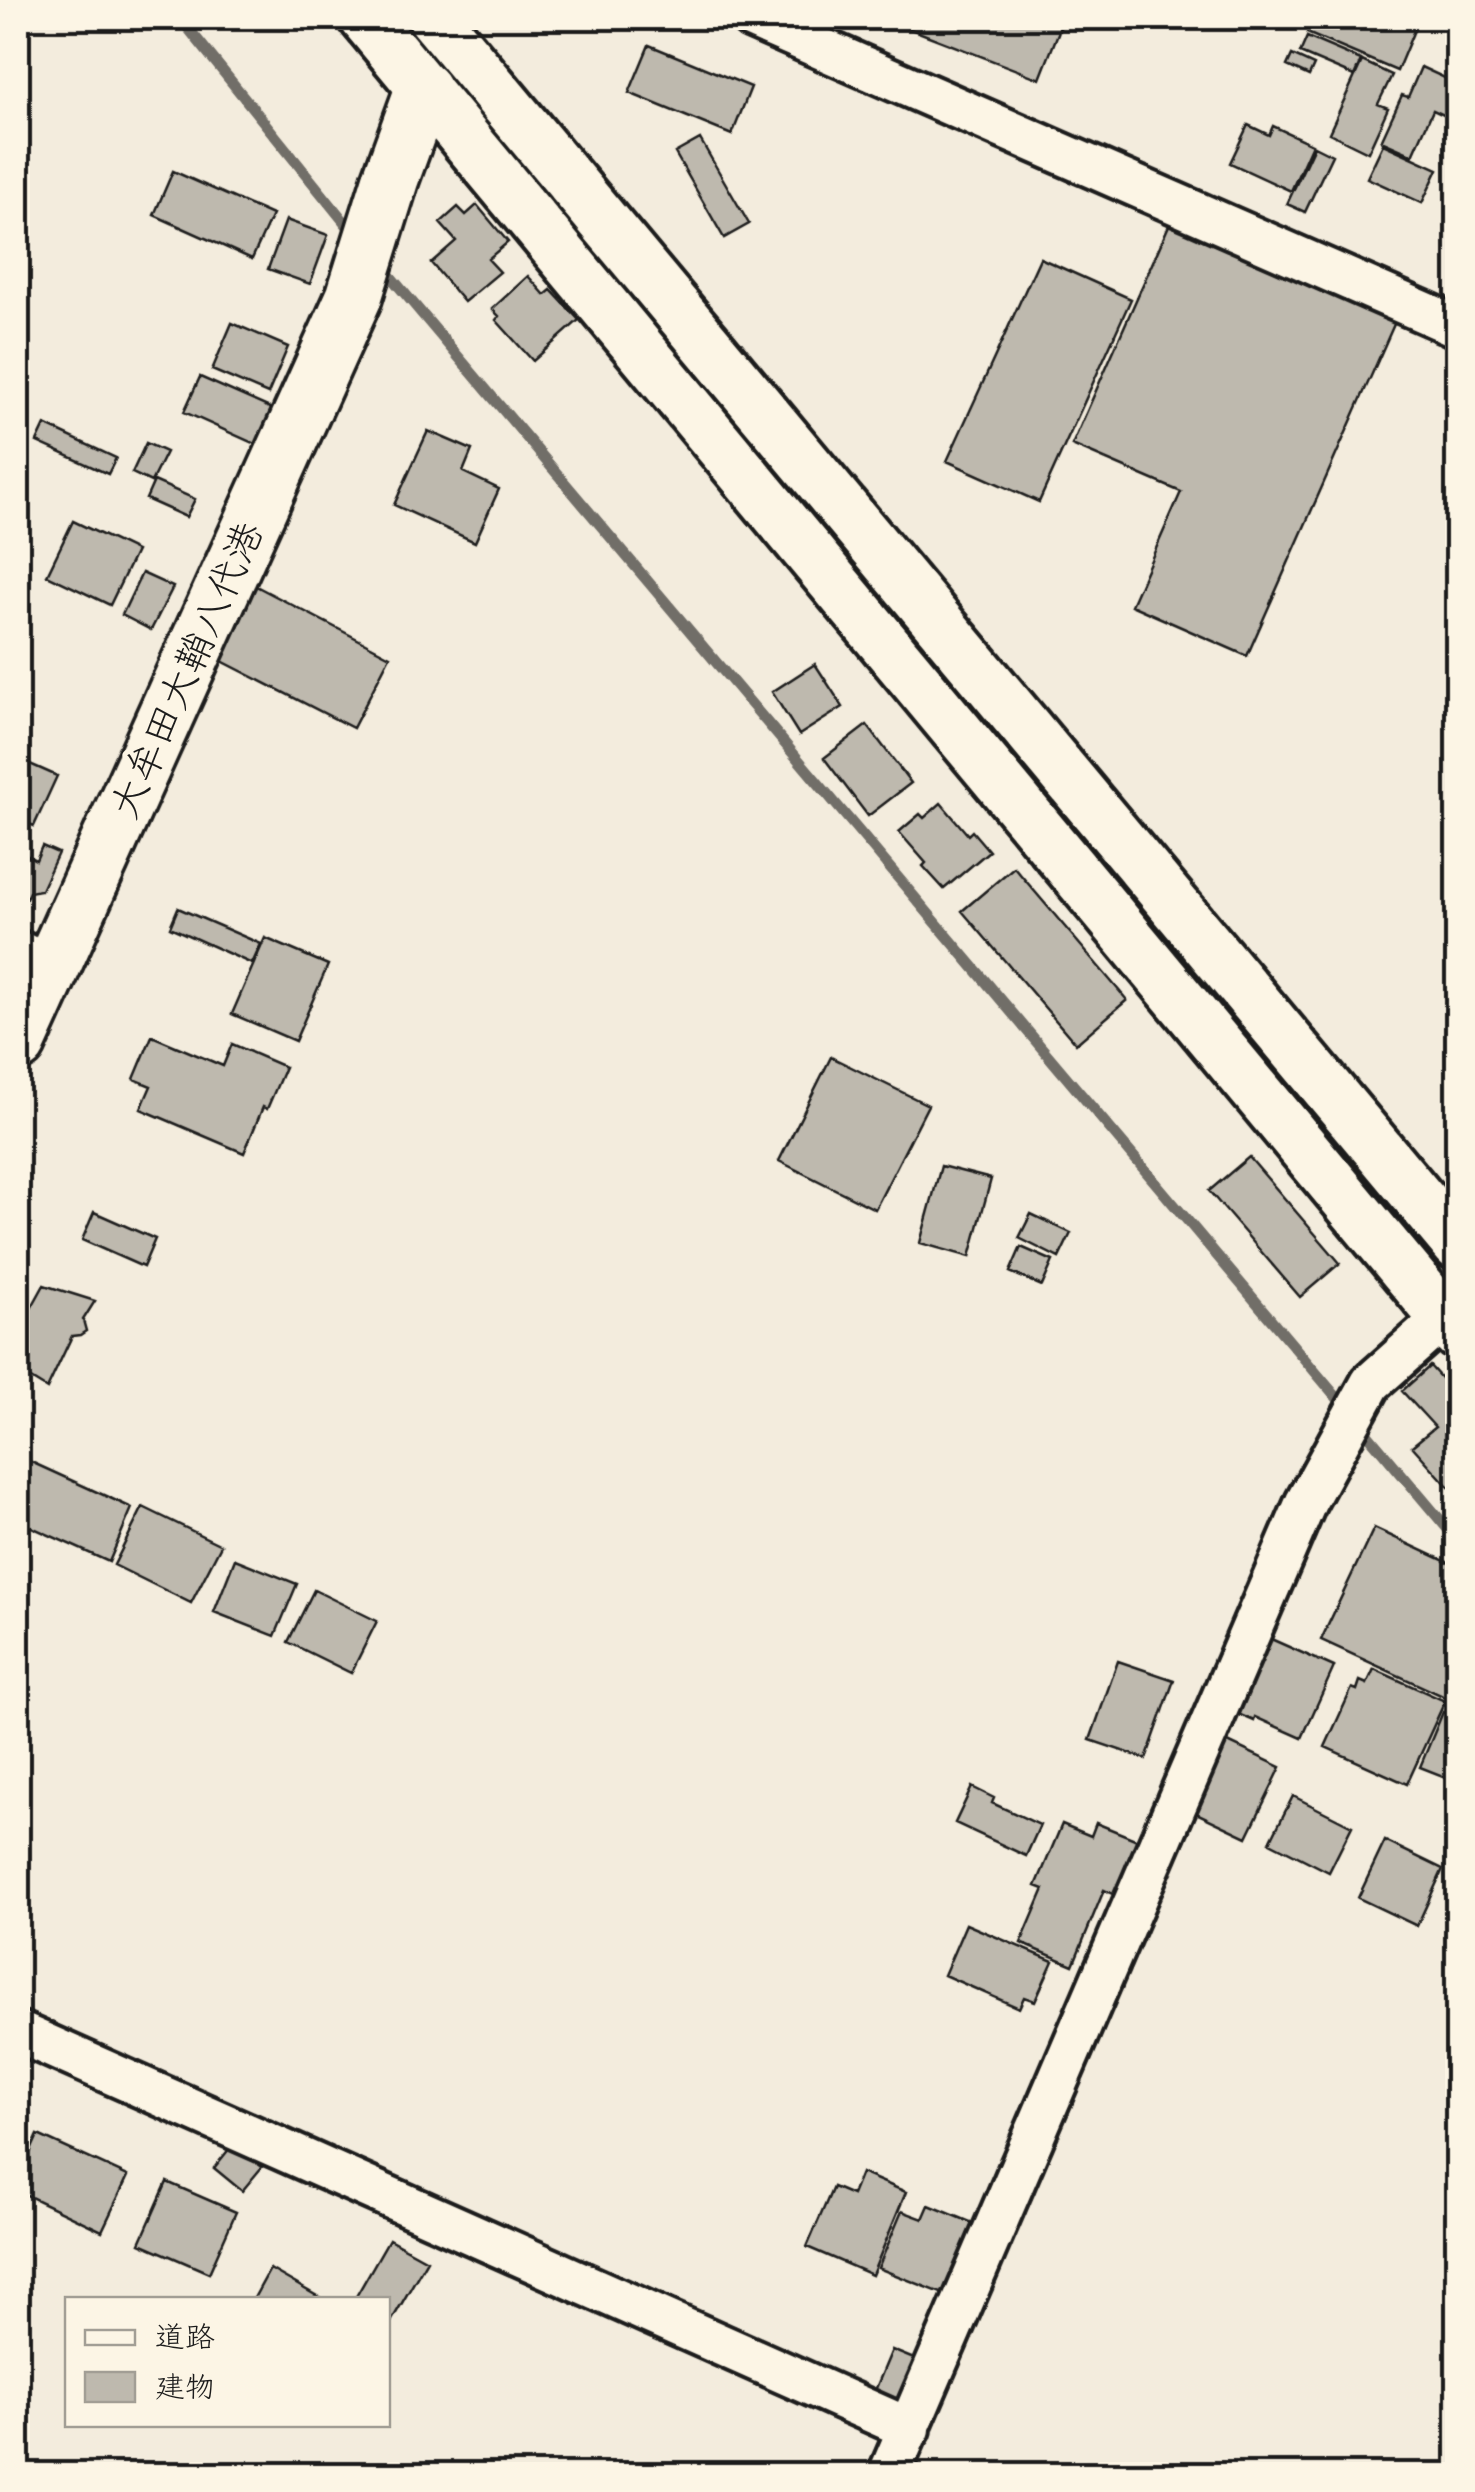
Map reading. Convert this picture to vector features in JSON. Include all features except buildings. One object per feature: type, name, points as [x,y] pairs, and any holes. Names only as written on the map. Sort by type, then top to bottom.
[{"type":"main road","name":"大牟田大鞘八代港","points":[[18,1044],[35,959],[354,298],[423,90]]},
{"type":"street","points":[[365,18],[1451,1326],[1371,1384],[1306,1502],[889,2474]]},
{"type":"street","points":[[434,18],[1458,1245]]},
{"type":"street","points":[[752,18],[1458,327]]},
{"type":"street","points":[[18,2032],[910,2429]]},
{"type":"waterway","points":[[180,18],[355,235]]},
{"type":"waterway","points":[[380,264],[1458,1541]]}]
